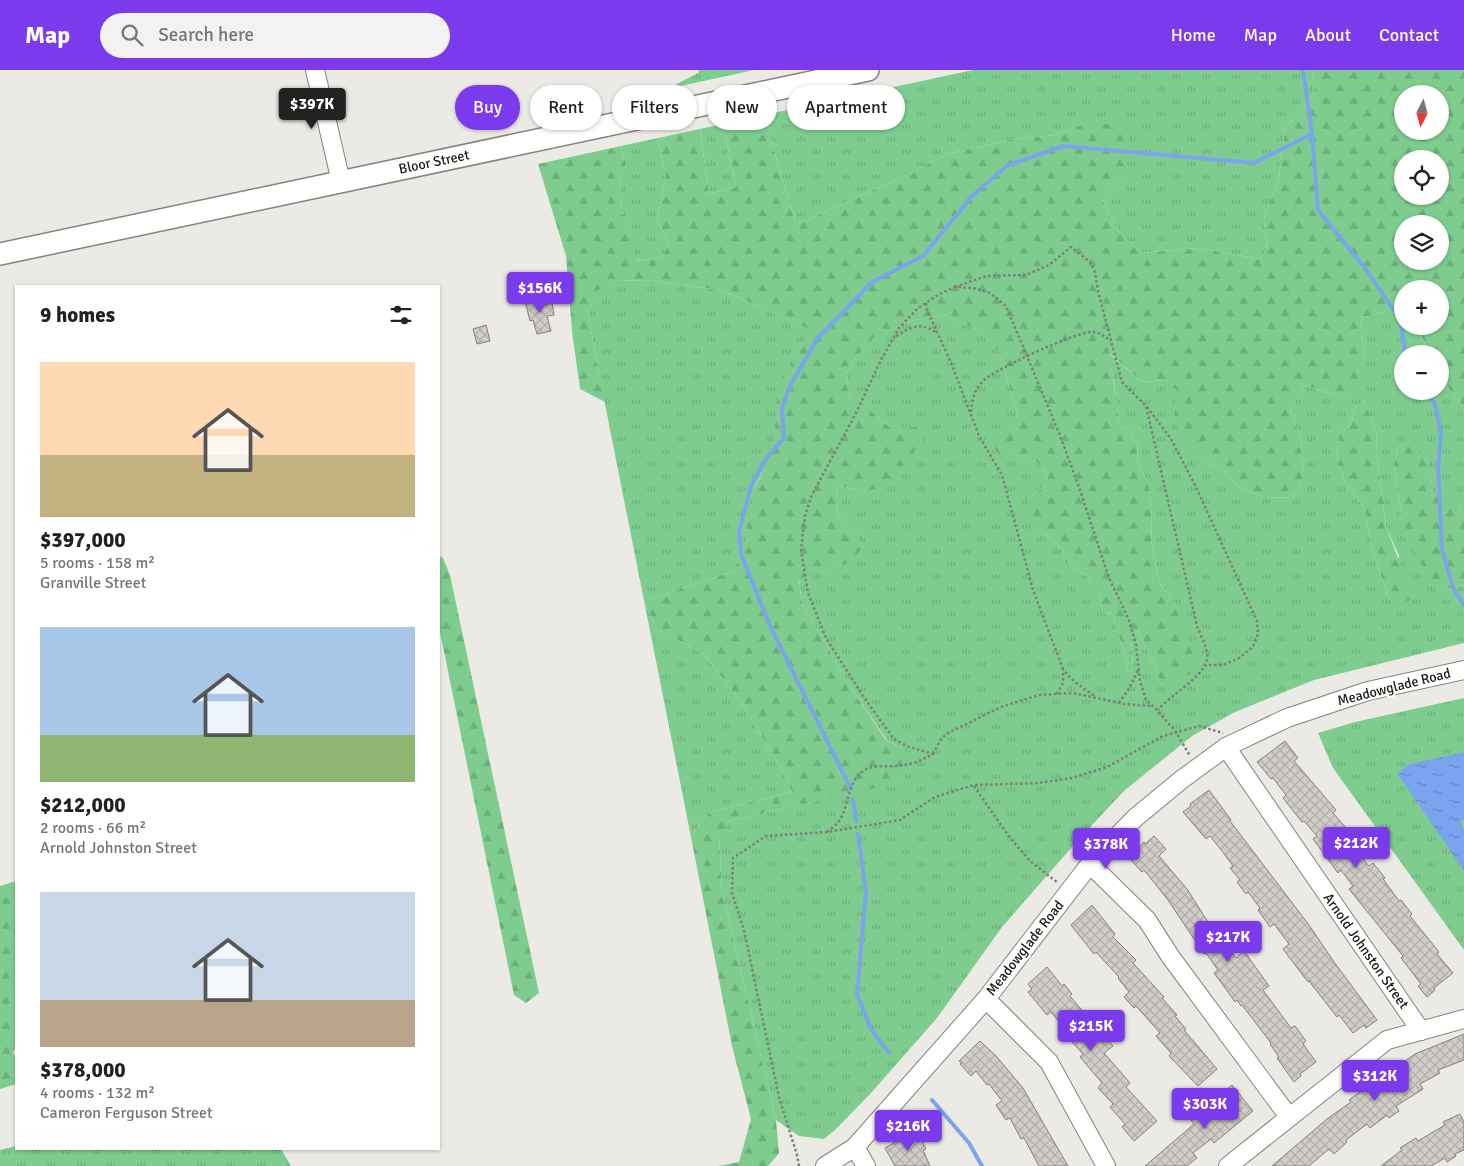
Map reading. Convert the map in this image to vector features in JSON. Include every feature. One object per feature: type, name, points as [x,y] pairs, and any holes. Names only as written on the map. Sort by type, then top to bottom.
[{"type":"main road","name":"Bloor Street","points":[[0,254],[868,70]]},
{"type":"street","points":[[315,70],[342,182]]},
{"type":"street","name":"Meadowglade Road","points":[[825,1166],[855,1147],[986,999],[1090,864],[1136,818],[1198,767],[1233,744],[1287,718],[1368,691],[1464,670]]},
{"type":"street","name":"Arnold Johnston Street","points":[[1233,744],[1421,1031]]},
{"type":"street","points":[[1090,864],[1147,920],[1170,956],[1289,1117]]},
{"type":"street","points":[[986,999],[1049,1062],[1106,1166]]},
{"type":"street","points":[[1228,1166],[1387,1040],[1464,1019]]},
{"type":"street","points":[[855,1147],[866,1166]]},
{"type":"path","points":[[933,754],[909,747],[894,739],[826,638],[808,593],[801,550],[805,516],[811,497],[857,411],[881,360],[900,328],[917,309],[954,287],[986,276],[1026,275],[1048,266],[1071,247],[1090,262],[1096,272],[1098,291],[1122,382],[1146,406],[1171,439],[1196,487],[1257,621],[1258,634],[1253,647],[1239,658],[1223,665],[1206,665]]},
{"type":"path","points":[[954,287],[973,288],[990,293],[1006,306],[1079,487],[1109,578],[1130,620],[1136,645],[1140,680],[1146,700],[1158,710],[1176,732],[1198,767]]},
{"type":"path","points":[[926,303],[927,310],[979,436],[1002,476],[1033,590],[1063,669],[1082,688],[1096,697]]},
{"type":"path","points":[[895,336],[908,328],[918,326],[929,327],[938,333]]},
{"type":"path","points":[[970,414],[972,396],[984,380],[1004,367],[1069,337],[1089,332],[1101,333],[1112,342]]},
{"type":"path","points":[[1146,406],[1197,626],[1208,654],[1206,665],[1198,675],[1164,702],[1158,710]]},
{"type":"path","points":[[1119,702],[1130,687],[1138,668]]},
{"type":"path","points":[[1057,694],[1063,683],[1063,669]]},
{"type":"path","points":[[827,832],[839,821],[848,801],[853,782],[862,771],[875,767],[918,763],[933,754],[941,740],[948,733],[1001,707],[1039,695],[1073,693],[1152,706]]},
{"type":"path","points":[[799,1166],[798,1155],[779,1097],[744,930],[732,893],[733,858],[766,836],[827,832],[900,820],[935,797],[974,785],[1038,783],[1072,778],[1107,767],[1163,736],[1199,726],[1219,731],[1233,744]]},
{"type":"path","points":[[974,785],[1010,838],[1030,861],[1069,892]]},
{"type":"green space","points":[[699,70],[754,70],[685,85],[675,85],[698,73]]},
{"type":"green space","points":[[973,70],[1313,70],[1315,94],[1285,129],[1279,178],[1264,218],[1267,250],[1260,259],[1198,248],[1141,253],[1119,232],[1103,201],[1125,176],[1083,124],[1056,135],[1016,139],[947,154],[909,174],[796,225],[768,130],[777,130],[777,112],[787,110],[787,130],[905,130],[905,85],[903,85]]},
{"type":"green space","points":[[1313,70],[1464,70],[1464,409],[1449,389],[1449,345],[1425,345],[1422,335],[1449,335],[1449,280],[1394,280],[1394,309],[1361,318],[1364,357],[1361,391],[1346,399],[1304,385],[1290,412],[1301,437],[1303,478],[1292,498],[1262,497],[1236,485],[1225,471],[1200,459],[1183,442],[1174,420],[1177,390],[1165,380],[1142,382],[1109,353],[1119,426],[1129,431],[1137,442],[1138,464],[1149,484],[1152,520],[1151,540],[1159,582],[1179,610],[1198,670],[1162,688],[1153,662],[1138,631],[1131,639],[1133,669],[1127,671],[1113,614],[1103,613],[1099,595],[1087,576],[1065,563],[1063,549],[1039,530],[1026,510],[1029,498],[1047,484],[1046,472],[1043,467],[1024,457],[996,452],[992,442],[997,435],[1014,433],[1020,423],[999,352],[979,331],[946,315],[914,320],[876,335],[852,362],[846,375],[851,402],[869,408],[883,423],[893,427],[923,427],[923,440],[891,482],[866,492],[836,485],[838,516],[858,535],[863,548],[846,564],[799,579],[802,604],[850,686],[885,739],[910,754],[903,782],[729,821],[719,838],[722,890],[776,1120],[779,1153],[768,1166],[718,1166],[739,1162],[751,1119],[732,1046],[691,837],[699,823],[711,812],[792,792],[785,774],[738,698],[703,653],[656,629],[644,601],[734,571],[745,542],[752,494],[764,467],[773,457],[777,396],[794,356],[811,330],[721,290],[645,280],[616,281],[599,289],[588,312],[605,402],[580,389],[572,331],[566,256],[538,164],[621,146],[626,164],[620,179],[622,212],[636,261],[660,258],[669,246],[657,219],[666,177],[658,138],[700,129],[709,194],[736,187],[724,130],[768,130],[796,225],[909,174],[947,154],[1016,139],[1056,135],[1083,124],[1126,124],[1129,137],[1125,176],[1103,201],[1119,232],[1141,253],[1198,248],[1260,259],[1267,250],[1264,218],[1279,178],[1285,129],[1315,94]]},
{"type":"green space","points":[[707,127],[707,130],[724,130],[736,187],[709,194],[700,129]]},
{"type":"green space","points":[[658,138],[666,177],[657,219],[669,246],[660,258],[635,261],[622,212],[620,178],[626,164],[621,146]]},
{"type":"green space","points":[[645,280],[721,290],[812,330],[794,356],[773,457],[759,478],[755,488],[744,546],[734,571],[644,601],[588,312],[599,288],[616,281]]},
{"type":"green space","points":[[1394,309],[1394,335],[1422,335],[1425,345],[1394,345],[1394,400],[1449,400],[1449,389],[1464,409],[1464,516],[1458,505],[1432,493],[1427,460],[1398,448],[1394,465],[1402,520],[1445,589],[1464,585],[1464,643],[1314,680],[1235,712],[1192,736],[1125,790],[1079,839],[1002,927],[937,1018],[871,1093],[835,1130],[824,1139],[799,1136],[776,1120],[722,890],[719,837],[729,821],[903,781],[909,754],[886,739],[850,686],[802,604],[799,578],[846,564],[858,535],[838,516],[836,485],[866,492],[923,427],[893,427],[883,423],[869,408],[851,403],[846,375],[852,362],[876,334],[914,320],[946,315],[979,331],[999,352],[1020,423],[1014,433],[996,451],[1024,457],[1043,467],[1046,472],[1047,484],[1029,498],[1039,530],[1063,549],[1065,563],[1087,576],[1099,595],[1103,613],[1113,614],[1127,671],[1133,669],[1131,639],[1138,631],[1153,662],[1162,688],[1179,610],[1159,582],[1151,540],[1152,520],[1149,484],[1138,464],[1137,442],[1129,431],[1119,426],[1108,353],[1142,382],[1165,380],[1178,390],[1174,420],[1200,459],[1225,471],[1236,485],[1262,497],[1292,498],[1303,478],[1301,437],[1290,412],[1304,385],[1346,399],[1364,357],[1361,318]],"holes":[[[1364,400],[1376,431],[1386,527],[1399,556],[1389,599],[1373,552],[1364,508],[1344,480],[1337,457],[1339,434],[1351,424],[1355,408]]]},
{"type":"green space","points":[[1364,400],[1376,431],[1386,527],[1410,589],[1410,600],[1401,604],[1389,599],[1373,552],[1364,508],[1344,480],[1337,457],[1339,434],[1351,424],[1355,408]]},
{"type":"green space","points":[[1409,441],[1427,460],[1432,492],[1446,493],[1458,505],[1464,516],[1464,585],[1445,589],[1430,577],[1419,561],[1402,520],[1394,465],[1398,448]]},
{"type":"green space","points":[[440,556],[443,558],[450,575],[539,993],[526,1003],[514,995],[440,632]]},
{"type":"green space","points":[[644,601],[656,629],[703,653],[738,698],[785,774],[792,792],[711,812],[699,823],[691,837]]},
{"type":"green space","points":[[1464,698],[1464,950],[1333,768],[1318,733],[1355,722]]},
{"type":"green space","points":[[15,881],[15,1048],[13,1053],[15,1056],[15,1084],[0,1089],[0,886]]},
{"type":"green space","points":[[15,1146],[15,1150],[282,1150],[291,1166],[0,1166],[0,1150]]},
{"type":"water","points":[[1464,752],[1464,819],[1461,821],[1464,831],[1464,871],[1397,773],[1410,764]]},
{"type":"building","points":[[543,297],[545,305],[552,303],[554,315],[547,316],[551,331],[537,334],[533,320],[530,321],[525,301]]},
{"type":"building","points":[[486,325],[490,341],[477,344],[473,329]]},
{"type":"building","points":[[1285,741],[1298,758],[1294,761],[1336,810],[1333,813],[1359,843],[1353,847],[1369,866],[1373,863],[1385,878],[1383,879],[1399,901],[1401,900],[1412,914],[1410,916],[1453,973],[1434,988],[1435,990],[1427,997],[1418,986],[1421,984],[1401,958],[1403,956],[1349,889],[1353,886],[1341,870],[1338,873],[1313,839],[1317,836],[1304,821],[1302,822],[1283,798],[1286,795],[1257,762]]},
{"type":"building","points":[[1209,790],[1377,1020],[1366,1028],[1364,1025],[1353,1033],[1339,1015],[1337,1017],[1283,949],[1289,944],[1274,924],[1270,927],[1258,910],[1260,908],[1248,892],[1246,894],[1237,882],[1240,880],[1230,868],[1233,866],[1222,851],[1210,836],[1206,839],[1183,812],[1191,806],[1190,804]]},
{"type":"building","points":[[1154,836],[1166,849],[1159,856],[1187,889],[1213,930],[1219,925],[1227,937],[1223,940],[1236,958],[1244,951],[1269,986],[1263,990],[1291,1028],[1295,1026],[1306,1041],[1303,1044],[1316,1062],[1300,1074],[1301,1076],[1294,1082],[1277,1058],[1279,1057],[1271,1043],[1242,1005],[1237,1000],[1235,1002],[1214,973],[1218,970],[1206,953],[1204,954],[1168,900],[1144,870],[1142,872],[1130,859],[1144,842],[1145,844]]},
{"type":"building","points":[[1092,905],[1115,934],[1113,937],[1136,960],[1133,963],[1164,997],[1162,998],[1186,1029],[1184,1030],[1217,1069],[1198,1086],[1169,1056],[1171,1053],[1156,1036],[1160,1033],[1136,1006],[1134,1008],[1124,997],[1129,992],[1119,977],[1096,952],[1094,954],[1071,925]]},
{"type":"building","points":[[1047,967],[1062,986],[1064,984],[1072,994],[1070,996],[1091,1021],[1086,1025],[1099,1040],[1104,1036],[1113,1046],[1104,1053],[1130,1083],[1126,1087],[1157,1121],[1134,1141],[1122,1127],[1125,1124],[1110,1107],[1113,1104],[1098,1088],[1102,1083],[1080,1057],[1083,1054],[1060,1029],[1063,1027],[1051,1012],[1047,1015],[1028,992],[1032,989],[1028,984]]},
{"type":"building","points":[[1464,1034],[1464,1060],[1438,1070],[1440,1073],[1420,1084],[1423,1089],[1396,1106],[1399,1111],[1389,1118],[1387,1115],[1370,1128],[1367,1124],[1346,1140],[1347,1142],[1334,1154],[1329,1149],[1309,1166],[1272,1166],[1327,1119],[1351,1102],[1349,1100],[1390,1071],[1415,1054]]},
{"type":"building","points":[[980,1041],[996,1056],[1023,1088],[1068,1166],[1039,1166],[1024,1138],[1021,1139],[1010,1118],[1006,1120],[996,1105],[1002,1101],[989,1084],[987,1085],[976,1071],[971,1076],[960,1064],[962,1063],[959,1061]]},
{"type":"building","points":[[1232,1085],[1253,1111],[1214,1143],[1211,1139],[1193,1153],[1197,1158],[1187,1166],[1145,1166],[1194,1124],[1191,1120],[1201,1111],[1204,1115],[1223,1100],[1220,1095]]},
{"type":"building","points":[[1460,1114],[1464,1122],[1464,1150],[1455,1154],[1456,1156],[1447,1162],[1445,1158],[1431,1166],[1381,1166],[1402,1150],[1400,1148],[1416,1138],[1418,1141],[1445,1125],[1443,1122]]},
{"type":"building","points":[[917,1132],[926,1149],[923,1150],[930,1166],[895,1166],[885,1148],[909,1134],[910,1136]]},
{"type":"waterway","points":[[1303,70],[1312,134],[1318,210],[1365,268],[1401,321],[1404,345]]},
{"type":"waterway","points":[[851,789],[770,626],[741,554],[739,532],[751,486],[765,460],[784,438],[782,408],[791,384],[818,338],[872,282],[923,256],[973,195],[1008,165],[1064,146],[1254,163],[1312,134]]},
{"type":"waterway","points":[[1432,400],[1435,404],[1441,433],[1438,468],[1442,549],[1453,588],[1464,605]]},
{"type":"waterway","points":[[853,799],[856,821]]},
{"type":"waterway","points":[[858,834],[866,892],[857,994],[871,1029],[889,1053]]},
{"type":"waterway","points":[[932,1100],[969,1143],[982,1166]]}]
